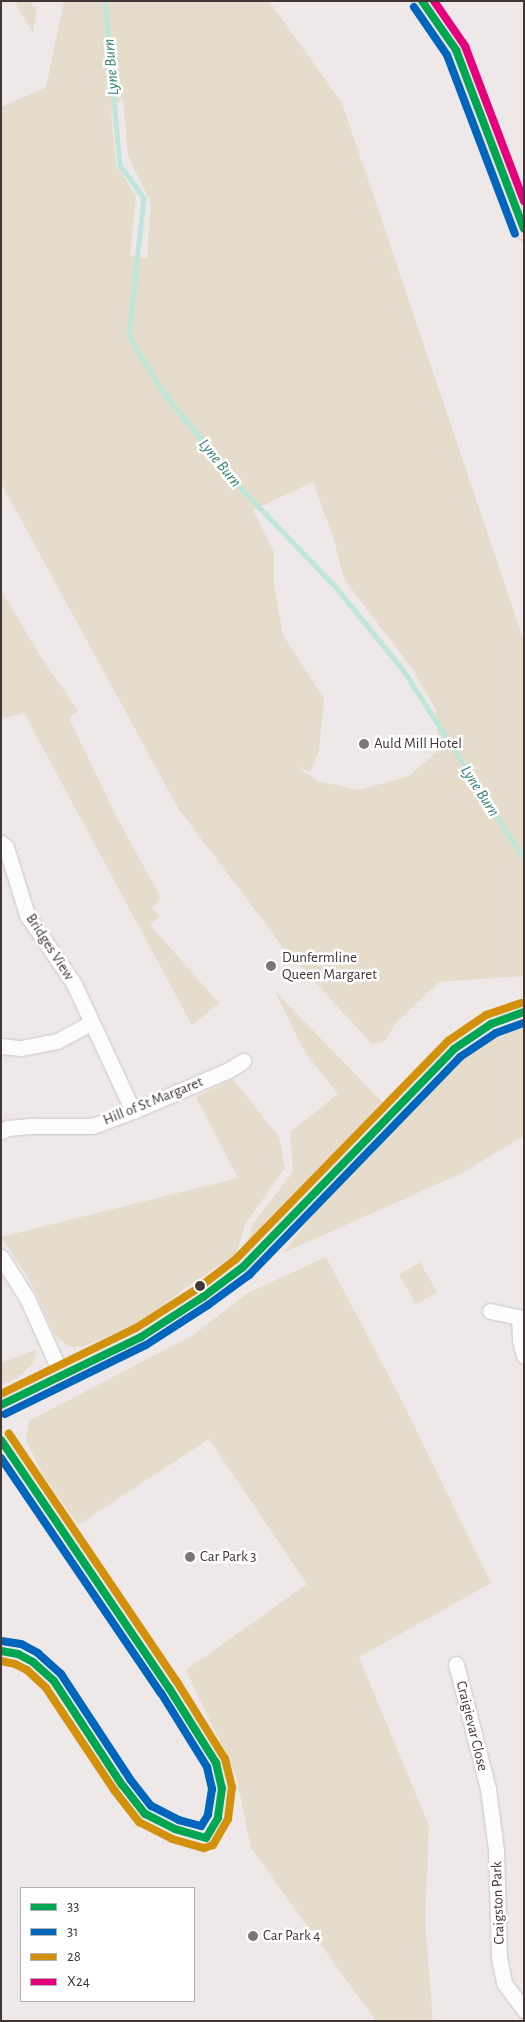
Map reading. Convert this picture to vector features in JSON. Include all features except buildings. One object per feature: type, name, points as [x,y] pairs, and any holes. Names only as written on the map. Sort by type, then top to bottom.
[{"type":"main road","points":[[422,1],[456,50],[524,230]]},
{"type":"main road","points":[[1,1405],[165,1323],[243,1267],[454,1049],[491,1024],[524,1012]]},
{"type":"street","name":"Bridges View","points":[[1,843],[6,848],[28,915],[74,984],[133,1111]]},
{"type":"street","points":[[1,1046],[21,1048],[57,1041],[91,1023]]},
{"type":"street","name":"Hill of St Margaret","points":[[1,1131],[8,1128],[33,1126],[92,1126],[133,1111],[229,1070],[243,1061]]},
{"type":"street","points":[[1,1257],[26,1298],[62,1376]]},
{"type":"street","points":[[490,1312],[521,1318],[520,1340],[524,1356]]},
{"type":"street","name":"Craigievar Close","points":[[456,1664],[488,1789]]},
{"type":"street","name":"Craigston Park","points":[[488,1789],[496,1850],[499,1957],[504,1983],[524,2010]]},
{"type":"shaded area","points":[[19,1],[33,1],[32,6],[37,7],[33,33],[15,3]]},
{"type":"shaded area","points":[[64,1],[269,1],[342,103],[524,641],[524,976],[439,982],[395,1024],[385,1041],[372,1044],[282,946],[178,808],[1,483],[1,107],[46,87]],"holes":[[[123,98],[128,156],[151,203],[147,258],[130,256],[136,196],[116,165],[111,111]],[[313,482],[334,540],[344,579],[414,671],[436,710],[438,751],[409,776],[359,790],[318,781],[294,765],[310,772],[319,751],[324,699],[283,635],[274,584],[274,552],[253,510]]]},
{"type":"shaded area","points":[[1,590],[39,654],[78,711],[69,718],[116,816],[161,898],[152,908],[159,917],[150,925],[219,1003],[192,1025],[24,713],[1,719]]},
{"type":"shaded area","points":[[275,991],[382,1102],[247,1246],[252,1225],[293,1172],[290,1132],[338,1094],[304,1051]]},
{"type":"shaded area","points":[[524,1028],[524,1136],[462,1173],[283,1253],[330,1193],[439,1077],[469,1052],[509,1032]]},
{"type":"shaded area","points":[[233,1079],[279,1137],[285,1168],[245,1224],[236,1254],[184,1289],[151,1318],[85,1346],[72,1347],[65,1344],[55,1335],[29,1279],[1,1237],[238,1178],[196,1097]]},
{"type":"shaded area","points":[[326,1257],[402,1401],[491,1583],[359,1657],[429,1826],[425,1921],[433,2021],[376,2021],[251,1848],[236,1775],[186,1670],[307,1584],[209,1439],[78,1525],[44,1477],[26,1440],[29,1421],[195,1334],[248,1293]]},
{"type":"shaded area","points":[[420,1262],[437,1292],[416,1304],[399,1275]]},
{"type":"shaded area","points":[[37,1349],[32,1365],[18,1377],[1,1385],[1,1363]]},
{"type":"waterway","name":"Lyne Burn","points":[[105,1],[120,165],[144,198],[129,336],[163,392],[238,485],[335,586],[404,671],[524,859]]},
{"type":"transit line","name":"33","points":[[422,1],[456,50],[524,229]]},
{"type":"transit line","name":"X24","points":[[434,1],[465,46],[524,201]]},
{"type":"transit line","name":"31","points":[[414,7],[447,55],[515,234]]},
{"type":"transit line","name":"28","points":[[1,1394],[136,1328],[197,1289],[236,1259],[448,1041],[486,1015],[521,1003]]},
{"type":"transit line","name":"33","points":[[1,1405],[141,1337],[203,1297],[243,1267],[454,1049],[491,1024],[524,1012]]},
{"type":"transit line","name":"31","points":[[5,1414],[146,1345],[208,1305],[249,1275],[460,1057],[496,1033],[524,1023]]},
{"type":"transit line","name":"28","points":[[1,1661],[15,1664],[27,1670],[46,1688],[114,1790],[139,1822],[172,1839],[204,1848],[213,1845],[228,1819],[232,1787],[225,1759],[177,1682],[9,1434]]},
{"type":"transit line","name":"33","points":[[1,1440],[169,1688],[216,1763],[222,1788],[218,1818],[206,1838],[175,1829],[145,1814],[122,1785],[54,1681],[33,1662],[18,1654],[1,1651]]},
{"type":"transit line","name":"31","points":[[1,1458],[161,1693],[207,1767],[212,1789],[208,1815],[201,1826],[179,1820],[151,1806],[130,1779],[61,1674],[38,1653],[21,1644],[3,1641]]},
{"type":"place","name":"Auld Mill Hotel","points":[[364,744]]},
{"type":"place","name":"Dunfermline Queen Margaret","points":[[271,966]]},
{"type":"place","name":"Car Park 3","points":[[190,1557]]},
{"type":"place","name":"Car Park 4","points":[[253,1936]]}]
